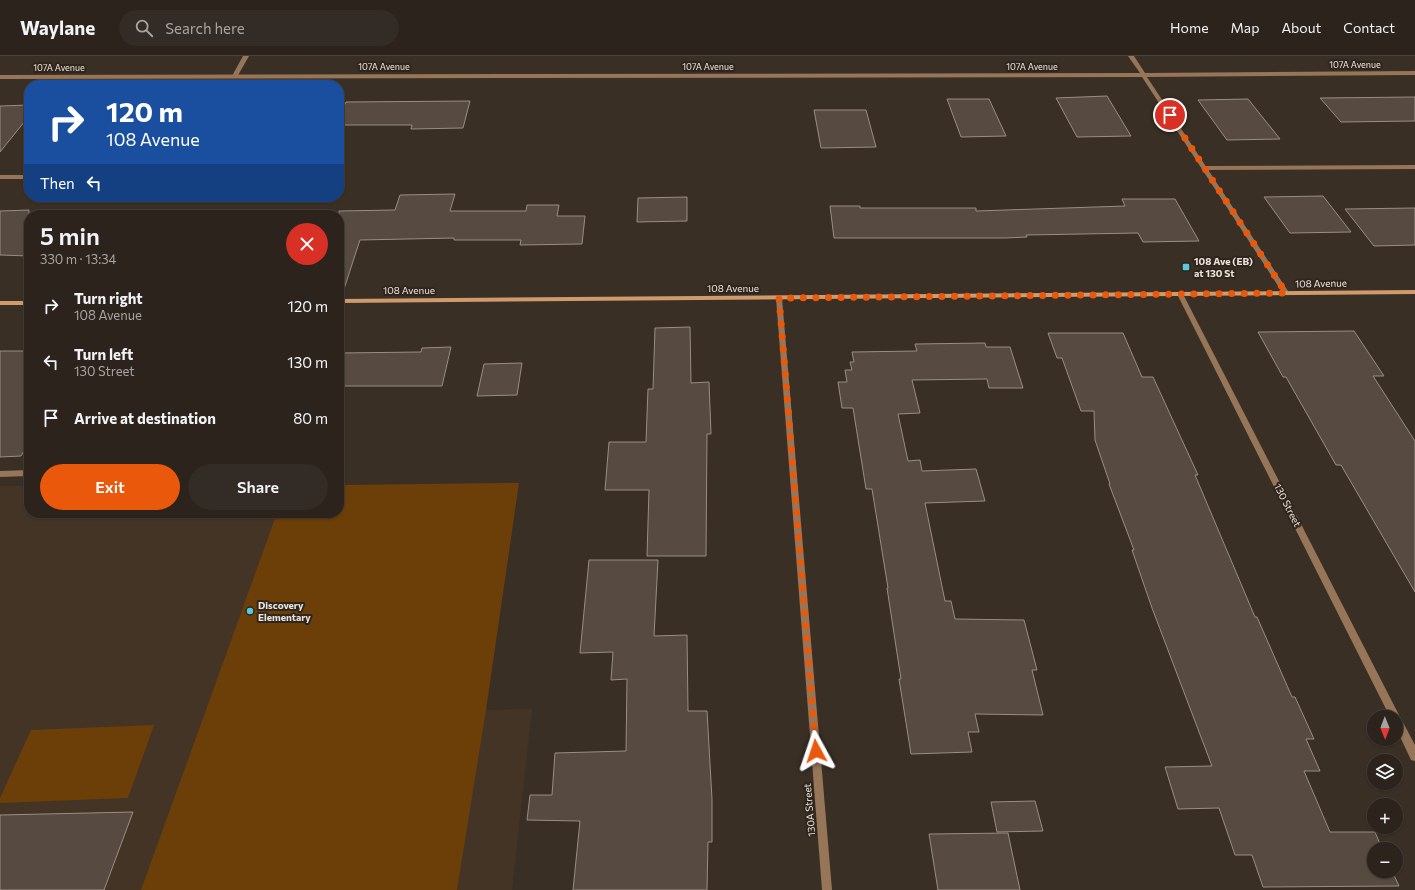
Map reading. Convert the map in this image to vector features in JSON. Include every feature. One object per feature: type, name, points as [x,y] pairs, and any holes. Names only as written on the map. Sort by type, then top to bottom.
[{"type":"main road","name":"108 Avenue","points":[[344,301],[1415,292]]},
{"type":"main road","points":[[0,303],[24,303]]},
{"type":"street","points":[[235,76],[246,56]]},
{"type":"street","points":[[1131,56],[1286,293]]},
{"type":"street","name":"107A Avenue","points":[[1,78],[1415,73]]},
{"type":"street","points":[[1204,168],[1415,167]]},
{"type":"street","points":[[0,178],[24,177]]},
{"type":"street","name":"130 Street","points":[[1180,294],[1392,710]]},
{"type":"street","name":"130A Street","points":[[779,298],[827,890]]},
{"type":"street","points":[[0,474],[24,474]]},
{"type":"street","name":"130 Street","points":[[1403,732],[1415,756]]},
{"type":"shaded area","name":"Discovery Elementary","points":[[519,483],[486,710],[532,709],[512,890],[0,890],[0,486],[24,486],[24,518],[344,518],[344,485]]},
{"type":"shaded area","points":[[519,483],[486,710],[457,890],[141,890],[275,518],[344,518],[344,485]]},
{"type":"shaded area","points":[[154,725],[128,798],[0,803],[0,798],[31,730]]},
{"type":"building","points":[[1107,96],[1131,136],[1077,137],[1056,98]]},
{"type":"building","points":[[1415,97],[1415,121],[1341,122],[1320,98]]},
{"type":"building","points":[[947,99],[989,99],[1006,136],[961,137]]},
{"type":"building","points":[[1248,99],[1280,139],[1227,140],[1198,100]]},
{"type":"building","points":[[470,101],[463,128],[411,129],[412,125],[344,125],[344,106],[346,102]]},
{"type":"building","points":[[24,105],[24,122],[0,152],[0,106]]},
{"type":"building","points":[[814,110],[866,110],[876,147],[821,148]]},
{"type":"building","points":[[455,194],[450,211],[526,211],[527,205],[559,205],[557,216],[585,216],[582,244],[520,245],[521,240],[454,240],[454,238],[360,240],[344,289],[344,211],[395,210],[400,195]]},
{"type":"building","points":[[1323,196],[1351,232],[1290,233],[1264,197]]},
{"type":"building","points":[[687,197],[687,221],[637,222],[638,198]]},
{"type":"building","points":[[1122,199],[1175,199],[1199,241],[1143,242],[1138,233],[1026,235],[1027,237],[1006,238],[834,238],[830,206],[860,206],[860,208],[976,208],[976,211],[1125,206]]},
{"type":"building","points":[[1415,208],[1415,245],[1374,246],[1345,209]]},
{"type":"building","points":[[24,210],[24,256],[0,255],[0,211]]},
{"type":"building","points":[[690,327],[691,383],[709,382],[711,434],[707,434],[706,556],[647,556],[649,490],[605,490],[609,442],[646,442],[648,389],[653,389],[655,328]]},
{"type":"building","points":[[1354,331],[1384,376],[1373,376],[1415,441],[1415,592],[1341,465],[1336,465],[1286,377],[1283,377],[1258,332]]},
{"type":"building","points":[[1048,333],[1123,333],[1142,377],[1153,377],[1198,475],[1195,475],[1255,617],[1257,617],[1292,697],[1295,697],[1314,739],[1306,739],[1320,771],[1304,771],[1330,832],[1367,832],[1367,834],[1376,834],[1379,842],[1367,842],[1367,878],[1395,878],[1399,886],[1263,887],[1252,855],[1235,855],[1219,808],[1178,809],[1165,767],[1212,766],[1152,608],[1132,550],[1134,550],[1109,484],[1095,440],[1094,411],[1081,411],[1062,358],[1057,358]]},
{"type":"building","points":[[985,343],[986,347],[1010,347],[1023,388],[989,388],[987,379],[912,380],[920,413],[898,414],[908,461],[920,460],[922,471],[976,469],[985,501],[925,503],[945,601],[951,601],[955,619],[1024,620],[1037,670],[1032,670],[1043,715],[975,714],[979,732],[968,732],[972,752],[911,754],[899,679],[901,679],[888,588],[872,489],[866,489],[853,408],[842,408],[838,382],[847,382],[845,370],[852,370],[850,362],[854,362],[852,352],[917,351],[915,344]]},
{"type":"building","points":[[451,347],[442,386],[344,386],[344,353],[421,352],[422,348]]},
{"type":"building","points":[[0,351],[24,351],[24,451],[21,456],[0,457]]},
{"type":"building","points":[[522,363],[517,395],[477,396],[484,364]]},
{"type":"building","points":[[589,560],[658,560],[654,636],[687,635],[688,711],[707,711],[712,799],[712,842],[708,842],[707,890],[573,890],[580,821],[527,820],[530,795],[552,795],[555,753],[626,751],[627,679],[611,680],[613,652],[580,653]]},
{"type":"building","points":[[1035,801],[1043,831],[997,832],[991,802]]},
{"type":"building","points":[[133,812],[104,890],[0,890],[0,815]]},
{"type":"building","points":[[1008,833],[1020,890],[938,890],[929,834]]},
{"type":"place","name":"108 Ave (EB) at 130 St","points":[[1186,267]]},
{"type":"place","name":"Discovery Elementary","points":[[250,611]]},
{"type":"route","points":[[816,751],[779,298],[1286,293],[1170,115]]}]
